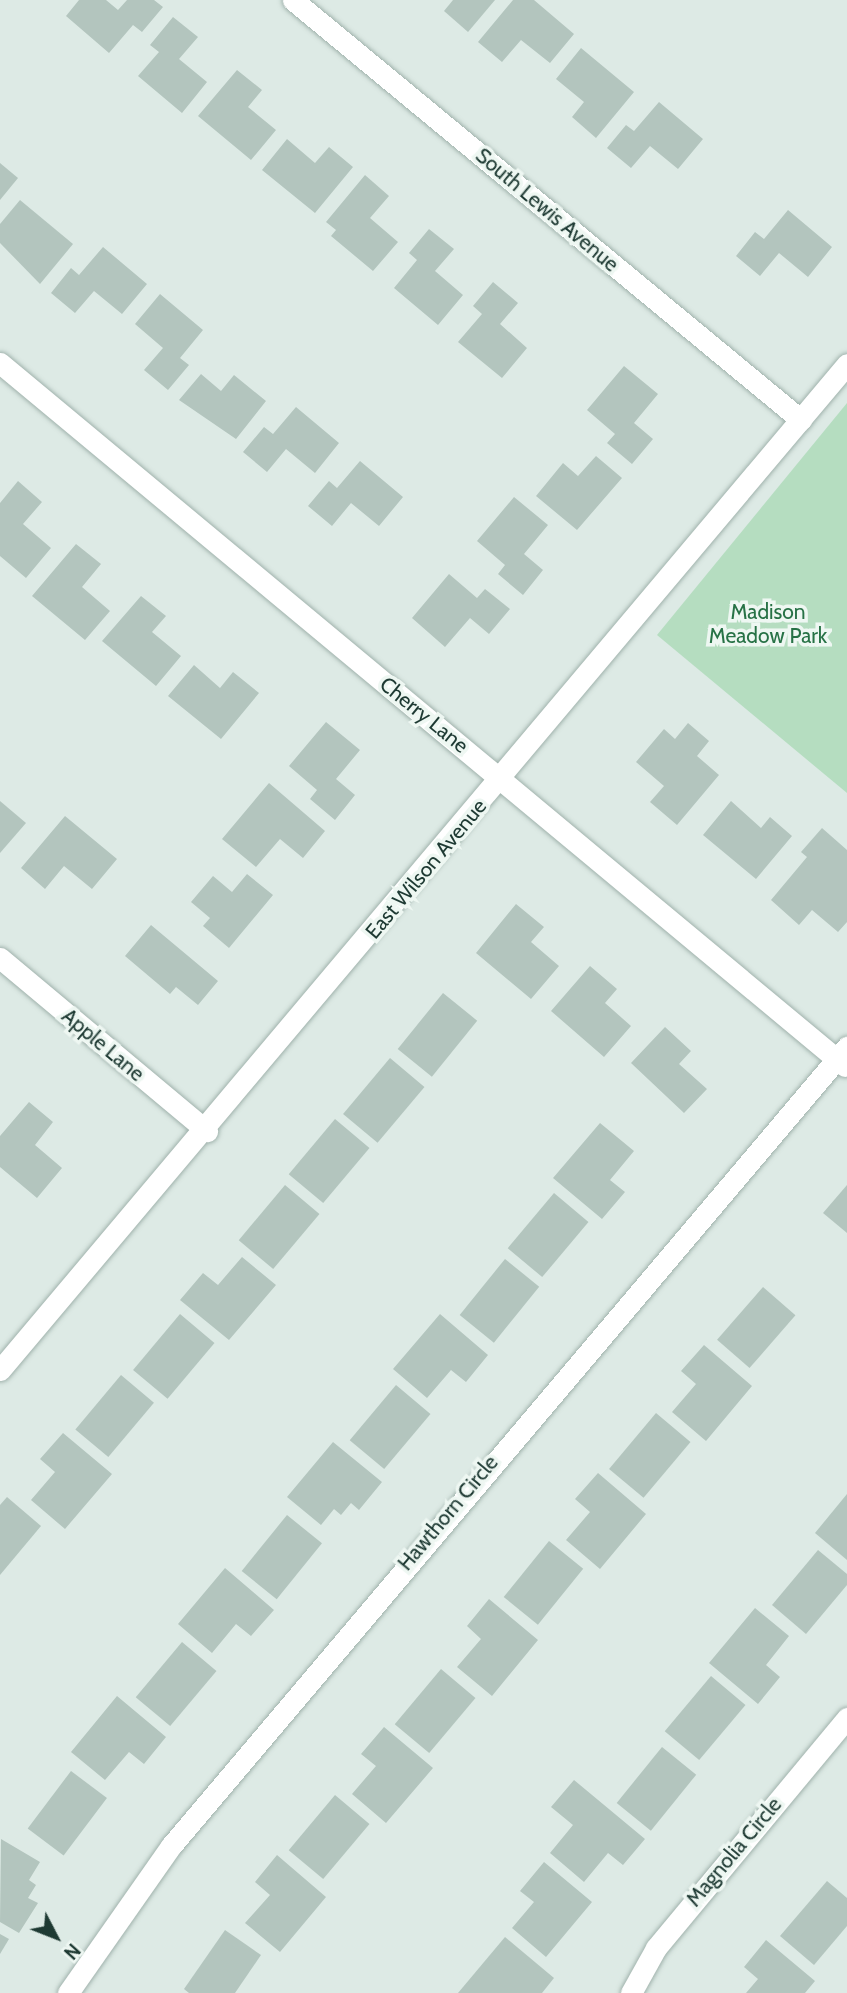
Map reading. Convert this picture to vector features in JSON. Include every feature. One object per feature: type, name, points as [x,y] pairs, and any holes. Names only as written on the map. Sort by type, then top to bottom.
[{"type":"street","name":"South Lewis Avenue","points":[[293,0],[801,420]]},
{"type":"street","name":"Cherry Lane","points":[[0,363],[844,1058]]},
{"type":"street","name":"East Wilson Avenue","points":[[0,1370],[207,1131],[847,364]]},
{"type":"street","name":"Apple Lane","points":[[0,958],[207,1131]]},
{"type":"street","name":"Hawthorn Circle","points":[[68,1993],[180,1835],[844,1058]]},
{"type":"street","name":"Magnolia Circle","points":[[631,1993],[665,1937],[847,1718]]},
{"type":"green space","name":"Madison Meadow Park","points":[[847,403],[847,793],[657,635]]},
{"type":"building","points":[[79,0],[106,0],[118,10],[127,0],[154,0],[163,7],[142,32],[133,25],[109,53],[66,16]]},
{"type":"building","points":[[453,0],[495,0],[468,32],[444,11]]},
{"type":"building","points":[[513,0],[534,0],[574,34],[550,63],[521,40],[502,62],[478,42]]},
{"type":"building","points":[[173,17],[198,37],[179,59],[207,82],[182,113],[138,76],[159,52],[150,45]]},
{"type":"building","points":[[581,48],[634,92],[596,138],[572,117],[584,102],[556,79]]},
{"type":"building","points":[[237,70],[262,90],[248,107],[276,130],[251,160],[198,116]]},
{"type":"building","points":[[659,102],[703,139],[678,169],[650,146],[631,168],[607,148],[626,125],[634,131]]},
{"type":"building","points":[[287,139],[315,163],[329,147],[353,167],[315,213],[262,170]]},
{"type":"building","points":[[0,163],[18,178],[0,200]]},
{"type":"building","points":[[365,175],[389,196],[370,218],[398,242],[373,271],[331,236],[336,230],[326,222]]},
{"type":"building","points":[[20,200],[73,244],[40,284],[0,243],[0,224]]},
{"type":"building","points":[[788,210],[832,247],[808,277],[779,253],[760,276],[736,256],[755,232],[764,239]]},
{"type":"building","points":[[429,229],[454,249],[435,271],[463,295],[438,325],[394,288],[417,260],[409,253]]},
{"type":"building","points":[[103,247],[147,284],[122,314],[94,291],[75,313],[51,293],[71,268],[79,275]]},
{"type":"building","points":[[493,282],[518,303],[500,324],[527,348],[502,378],[458,342],[482,314],[473,306]]},
{"type":"building","points":[[160,294],[203,330],[180,358],[189,365],[168,390],[144,370],[163,348],[135,324]]},
{"type":"building","points":[[624,366],[658,394],[634,423],[653,439],[632,464],[607,443],[615,434],[587,410]]},
{"type":"building","points":[[201,374],[221,391],[234,375],[266,401],[236,439],[179,400]]},
{"type":"building","points":[[296,407],[339,443],[315,473],[286,449],[267,472],[243,452],[264,427],[273,434]]},
{"type":"building","points":[[596,456],[622,478],[577,530],[536,496],[563,463],[578,476]]},
{"type":"building","points":[[360,461],[403,497],[379,526],[351,503],[332,526],[308,506],[329,481],[337,488]]},
{"type":"building","points":[[18,481],[42,502],[23,524],[51,548],[26,578],[0,556],[0,503]]},
{"type":"building","points":[[514,497],[548,525],[524,554],[543,570],[523,595],[498,574],[505,565],[477,541]]},
{"type":"building","points":[[76,544],[101,564],[82,587],[110,611],[85,640],[32,596]]},
{"type":"building","points":[[449,574],[477,598],[485,589],[510,609],[489,634],[470,618],[445,647],[412,618]]},
{"type":"building","points":[[141,596],[166,616],[152,632],[181,656],[156,686],[102,641]]},
{"type":"building","points":[[194,665],[220,688],[233,672],[259,693],[221,739],[168,696]]},
{"type":"building","points":[[326,722],[360,750],[336,779],[355,795],[335,820],[310,799],[317,790],[289,766]]},
{"type":"building","points":[[688,723],[709,741],[697,756],[719,775],[677,825],[650,802],[664,786],[636,762],[664,729],[675,739]]},
{"type":"building","points":[[269,783],[325,831],[303,858],[280,839],[256,867],[222,839]]},
{"type":"building","points":[[0,801],[26,823],[0,853]]},
{"type":"building","points":[[731,801],[761,828],[770,817],[792,836],[756,879],[703,835]]},
{"type":"building","points":[[65,816],[117,859],[92,889],[64,866],[45,889],[21,868]]},
{"type":"building","points":[[822,828],[847,850],[847,922],[838,932],[812,910],[799,925],[771,900],[807,857],[801,852]]},
{"type":"building","points":[[247,874],[273,895],[229,948],[203,926],[210,918],[191,902],[213,876],[232,892]]},
{"type":"building","points":[[516,904],[544,927],[531,942],[559,966],[531,999],[476,953]]},
{"type":"building","points":[[151,925],[218,981],[198,1005],[176,987],[170,994],[125,956]]},
{"type":"building","points":[[590,966],[617,989],[605,1003],[631,1026],[604,1057],[551,1011]]},
{"type":"building","points":[[443,993],[477,1021],[432,1077],[398,1049]]},
{"type":"building","points":[[665,1027],[691,1051],[679,1064],[707,1089],[684,1113],[631,1063]]},
{"type":"building","points":[[390,1058],[424,1087],[378,1143],[343,1114]]},
{"type":"building","points":[[29,1102],[53,1122],[35,1145],[62,1168],[37,1198],[0,1167],[0,1136]]},
{"type":"building","points":[[335,1119],[369,1148],[323,1203],[289,1174]]},
{"type":"building","points":[[600,1123],[634,1151],[610,1180],[625,1192],[602,1219],[553,1178]]},
{"type":"building","points":[[285,1185],[319,1214],[273,1269],[239,1240]]},
{"type":"building","points":[[847,1185],[847,1233],[823,1213]]},
{"type":"building","points":[[554,1193],[588,1222],[542,1277],[508,1248]]},
{"type":"building","points":[[242,1257],[276,1285],[229,1340],[180,1300],[203,1273],[218,1285]]},
{"type":"building","points":[[505,1259],[539,1287],[494,1343],[460,1315]]},
{"type":"building","points":[[763,1287],[795,1315],[750,1368],[717,1340]]},
{"type":"building","points":[[180,1314],[214,1343],[168,1399],[133,1370]]},
{"type":"building","points":[[440,1314],[488,1355],[466,1382],[451,1370],[427,1398],[393,1369]]},
{"type":"building","points":[[704,1345],[752,1386],[706,1441],[672,1412],[696,1384],[681,1371]]},
{"type":"building","points":[[121,1375],[154,1403],[108,1457],[75,1429]]},
{"type":"building","points":[[396,1385],[430,1414],[384,1469],[350,1440]]},
{"type":"building","points":[[656,1413],[690,1442],[644,1498],[609,1469]]},
{"type":"building","points":[[63,1433],[112,1474],[65,1529],[31,1500],[55,1472],[40,1459]]},
{"type":"building","points":[[333,1442],[382,1482],[359,1510],[351,1503],[341,1515],[334,1509],[321,1525],[287,1497]]},
{"type":"building","points":[[598,1473],[646,1514],[600,1569],[566,1540],[590,1512],[575,1499]]},
{"type":"building","points":[[847,1494],[847,1560],[815,1533]]},
{"type":"building","points":[[7,1497],[41,1526],[0,1575],[0,1505]]},
{"type":"building","points":[[287,1515],[322,1543],[277,1599],[242,1571]]},
{"type":"building","points":[[549,1541],[583,1569],[538,1625],[504,1597]]},
{"type":"building","points":[[818,1550],[847,1574],[847,1585],[806,1634],[772,1605]]},
{"type":"building","points":[[225,1568],[274,1610],[251,1636],[236,1624],[212,1653],[178,1624]]},
{"type":"building","points":[[489,1599],[538,1640],[492,1696],[457,1667],[481,1639],[467,1626]]},
{"type":"building","points":[[755,1608],[789,1636],[766,1665],[780,1677],[758,1704],[709,1663]]},
{"type":"building","points":[[182,1642],[216,1671],[170,1726],[136,1697]]},
{"type":"building","points":[[441,1669],[475,1698],[429,1753],[395,1724]]},
{"type":"building","points":[[711,1676],[745,1705],[699,1760],[665,1731]]},
{"type":"building","points":[[117,1696],[166,1737],[144,1764],[129,1752],[105,1780],[71,1752]]},
{"type":"building","points":[[384,1727],[433,1768],[386,1823],[352,1794],[376,1766],[361,1754]]},
{"type":"building","points":[[662,1747],[696,1775],[651,1831],[617,1803]]},
{"type":"building","points":[[71,1771],[107,1798],[64,1856],[28,1829]]},
{"type":"building","points":[[574,1780],[645,1839],[623,1865],[608,1853],[584,1882],[550,1853],[573,1825],[551,1807]]},
{"type":"building","points":[[335,1795],[369,1824],[323,1879],[289,1850]]},
{"type":"building","points":[[1,1839],[40,1862],[29,1880],[36,1885],[28,1898],[38,1903],[19,1933],[0,1922]]},
{"type":"building","points":[[277,1855],[326,1897],[280,1952],[245,1923],[270,1895],[255,1882]]},
{"type":"building","points":[[544,1862],[592,1902],[546,1957],[512,1928],[534,1902],[520,1891]]},
{"type":"building","points":[[827,1881],[847,1898],[847,1926],[814,1965],[780,1936]]},
{"type":"building","points":[[225,1930],[261,1955],[235,1993],[189,1993],[184,1989]]},
{"type":"building","points":[[0,1934],[9,1939],[0,1954]]},
{"type":"building","points":[[505,1937],[554,1978],[542,1993],[458,1993]]},
{"type":"building","points":[[766,1940],[815,1981],[805,1993],[746,1993],[758,1979],[744,1967]]}]
